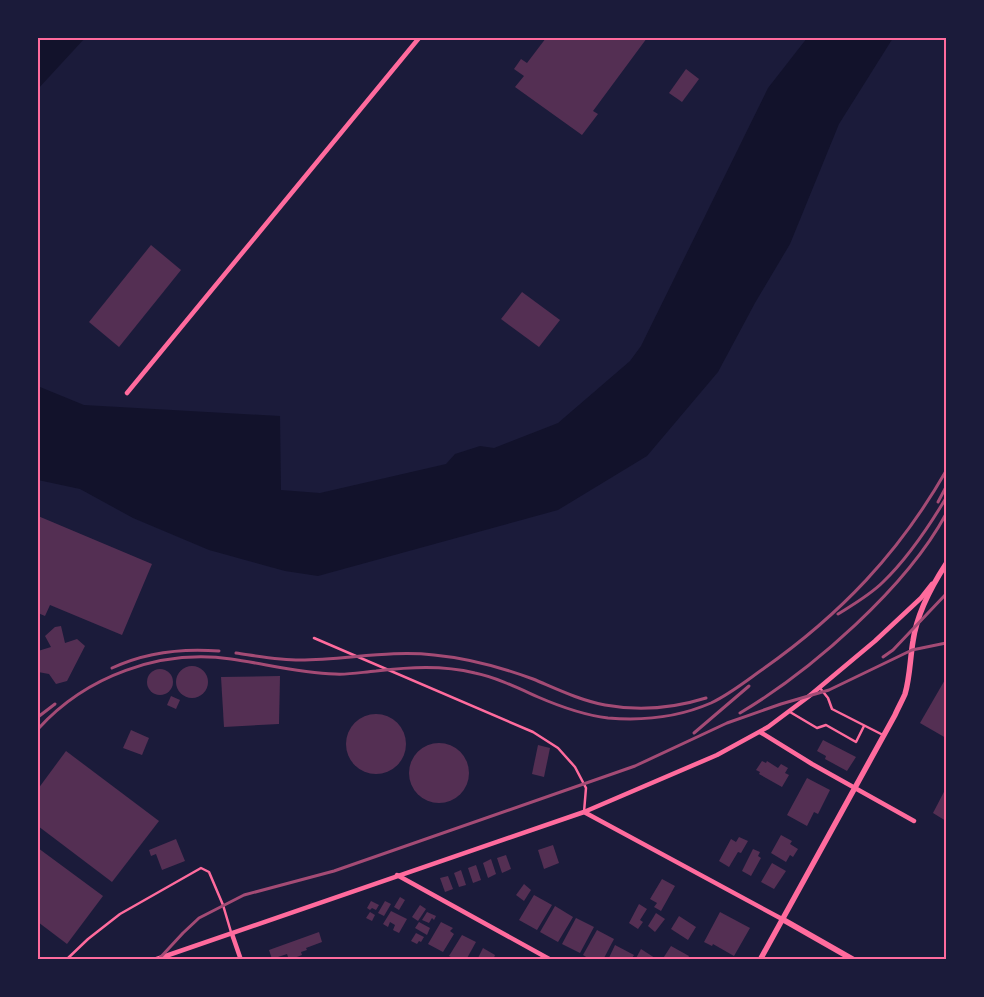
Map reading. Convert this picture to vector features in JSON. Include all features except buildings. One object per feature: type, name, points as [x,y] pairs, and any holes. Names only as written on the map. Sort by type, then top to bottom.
[{"type":"street","points":[[127,393],[419,38]]},
{"type":"street","points":[[760,960],[884,736],[905,694],[913,640],[919,618],[946,564]]},
{"type":"street","points":[[154,960],[584,812],[708,759],[760,732],[790,712],[882,635],[921,598],[939,576]]},
{"type":"street","points":[[760,732],[914,820]]},
{"type":"street","points":[[584,812],[854,960]]},
{"type":"street","points":[[397,875],[551,960]]},
{"type":"street","points":[[232,934],[241,960]]},
{"type":"lane","points":[[314,638],[533,732],[552,744],[575,767],[586,788],[584,812]]},
{"type":"lane","points":[[820,688],[828,698],[832,709],[884,736]]},
{"type":"lane","points":[[790,712],[816,728],[826,725],[856,742],[864,726]]},
{"type":"lane","points":[[66,960],[88,939],[120,914],[201,868],[209,872],[223,905],[232,934]]},
{"type":"shaded area","points":[[38,38],[85,38],[38,89]]},
{"type":"shaded area","points":[[807,38],[893,38],[839,124],[790,244],[755,303],[718,372],[647,456],[558,510],[318,576],[285,571],[209,550],[133,518],[80,489],[38,480],[38,383],[40,387],[84,405],[280,416],[281,490],[320,493],[446,464],[455,454],[480,446],[494,448],[558,423],[630,361],[641,346],[768,88]]},
{"type":"railway","points":[[38,729],[57,710],[78,694],[126,670],[178,658],[204,657],[335,674],[414,668],[463,670],[492,678],[581,713],[599,717],[621,719],[648,718],[686,712],[725,696],[791,648],[843,604],[909,529],[946,471]]},
{"type":"railway","points":[[938,502],[946,487]]},
{"type":"railway","points":[[838,614],[873,591],[892,573],[917,542],[946,498]]},
{"type":"railway","points":[[740,713],[797,674],[855,625],[907,570],[929,542],[946,514]]},
{"type":"railway","points":[[883,657],[893,650],[946,594]]},
{"type":"railway","points":[[158,960],[199,918],[244,895],[334,871],[635,766],[727,723],[829,690],[912,650],[946,643]]},
{"type":"railway","points":[[112,668],[138,658],[164,652],[191,650],[219,651]]},
{"type":"railway","points":[[236,653],[276,659],[300,660],[384,654],[446,656],[497,667],[586,700],[618,707],[656,707],[706,698]]},
{"type":"railway","points":[[694,733],[749,686]]},
{"type":"railway","points":[[38,717],[55,704]]}]
